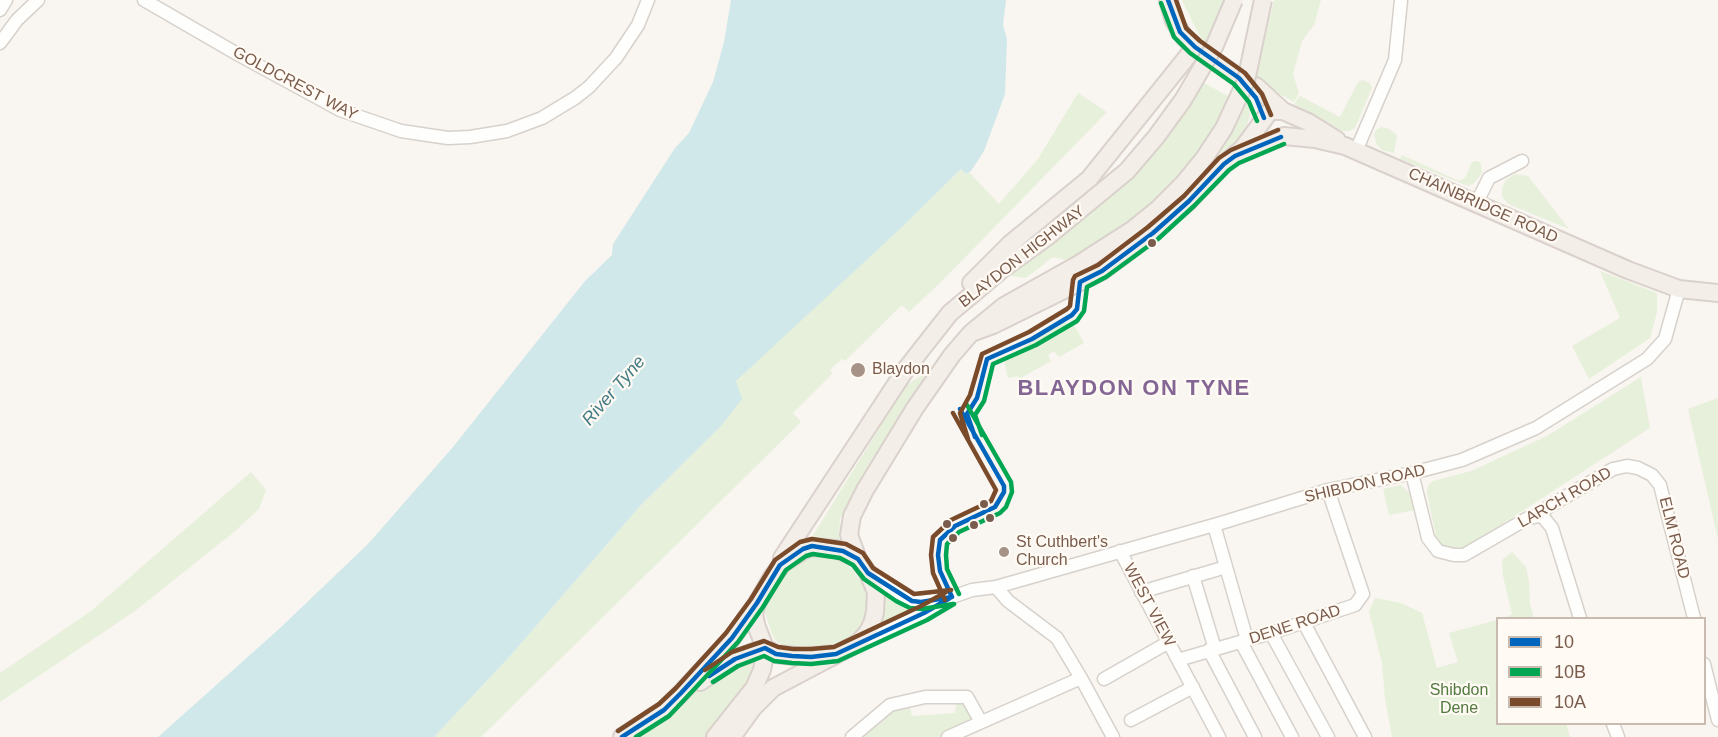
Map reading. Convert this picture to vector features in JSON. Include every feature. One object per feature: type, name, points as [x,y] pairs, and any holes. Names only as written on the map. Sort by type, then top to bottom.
[{"type":"main road","points":[[1168,0],[1180,32],[1195,47],[1239,78],[1257,87],[1285,112],[1318,127],[1351,148]]},
{"type":"main road","name":"BLAYDON HIGHWAY","points":[[771,577],[906,369],[950,313],[1127,171],[1183,100],[1214,47],[1234,0]]},
{"type":"main road","name":"BLAYDON HIGHWAY","points":[[858,559],[849,535],[852,516],[865,490],[921,399],[952,355],[971,333],[1004,306],[1079,264],[1132,230],[1158,209],[1183,184],[1205,157],[1224,128],[1246,81],[1263,0]]},
{"type":"main road","points":[[950,313],[968,286],[1010,244],[1089,179],[1195,47]]},
{"type":"main road","points":[[1239,78],[1256,98],[1267,134],[1276,138],[1283,137]]},
{"type":"main road","points":[[971,333],[993,325],[1102,271],[1153,233],[1189,201],[1224,164],[1250,141],[1270,111],[1285,112]]},
{"type":"main road","points":[[1234,156],[1283,137],[1292,125],[1285,112]]},
{"type":"main road","name":"CHAINBRIDGE ROAD","points":[[1283,137],[1315,139],[1351,148],[1595,256],[1679,289]]},
{"type":"main road","points":[[1679,289],[1718,292]]},
{"type":"main road","points":[[622,737],[664,710],[732,638],[758,603],[771,577],[783,563],[809,547],[836,549],[858,559],[868,573],[876,591],[875,612],[869,631],[858,643],[773,688],[753,708],[732,737]]},
{"type":"main road","points":[[715,737],[754,688],[762,670],[766,649],[754,618],[758,603]]},
{"type":"main road","points":[[681,693],[735,659],[766,649],[776,654],[792,656],[811,657],[836,654]]},
{"type":"street","points":[[0,10],[6,0]]},
{"type":"street","points":[[0,43],[17,20],[38,0]]},
{"type":"street","name":"GOLDCREST WAY","points":[[144,0],[340,110],[401,131],[448,138],[490,135],[525,125],[575,98],[589,87],[616,58],[638,25],[648,0]]},
{"type":"street","points":[[1351,148],[1395,60],[1401,0]]},
{"type":"street","points":[[1476,204],[1490,178],[1522,161]]},
{"type":"street","name":"SHIBDON ROAD","points":[[952,597],[972,590],[996,587],[1214,525],[1328,490],[1462,460],[1536,428],[1647,359],[1665,339],[1679,289]]},
{"type":"street","name":"LARCH ROAD","points":[[1412,473],[1428,538],[1438,550],[1445,554],[1464,555],[1528,518],[1539,516],[1548,507],[1612,469],[1627,466],[1638,468]]},
{"type":"street","name":"ELM ROAD","points":[[1638,468],[1652,475],[1660,485],[1694,617]]},
{"type":"street","name":"DENE ROAD","points":[[1178,660],[1304,623],[1355,605],[1360,600],[1363,594],[1328,490]]},
{"type":"street","points":[[1539,516],[1552,528],[1580,617]]},
{"type":"street","points":[[1214,525],[1244,641],[1292,737]]},
{"type":"street","name":"WEST VIEW","points":[[1120,551],[1219,737]]},
{"type":"street","points":[[1141,592],[1226,567]]},
{"type":"street","points":[[868,573],[900,595],[912,600],[921,602],[952,597]]},
{"type":"street","points":[[1193,576],[1212,650],[1255,737]]},
{"type":"street","points":[[996,587],[1008,601],[1057,639],[1113,737]]},
{"type":"street","points":[[858,643],[924,613],[952,597]]},
{"type":"street","points":[[1304,623],[1365,737]]},
{"type":"street","points":[[1271,633],[1328,737]]},
{"type":"street","points":[[1104,679],[1169,642]]},
{"type":"street","points":[[1706,672],[1718,720]]},
{"type":"street","points":[[948,737],[963,734],[981,722],[1081,678]]},
{"type":"street","points":[[1131,720],[1193,687]]},
{"type":"street","points":[[852,737],[890,705],[925,698],[967,697],[981,722]]},
{"type":"green space","points":[[1182,0],[1226,0],[1207,45],[1199,35]]},
{"type":"green space","points":[[1274,0],[1321,0],[1314,25],[1302,41],[1293,74],[1299,93],[1294,102],[1255,80]]},
{"type":"green space","points":[[1362,80],[1370,83],[1372,88],[1355,128],[1349,131],[1342,131],[1294,104],[1300,96],[1340,117],[1358,82]]},
{"type":"green space","points":[[1202,82],[1230,97],[1215,127],[1196,156],[1172,184],[1121,229],[1071,261],[1053,257],[1026,278],[1012,276],[1008,272],[1060,238],[1123,182]]},
{"type":"green space","points":[[1078,93],[1107,112],[909,312],[902,305],[845,361],[842,359],[830,370],[833,373],[793,413],[801,422],[481,737],[434,737],[511,655],[641,505],[721,426],[735,381],[902,227],[961,169],[966,174],[969,172],[999,204],[1038,159]]},
{"type":"green space","points":[[1246,100],[1250,106],[1250,114],[1246,130],[1237,141],[1210,161]]},
{"type":"green space","points":[[1381,127],[1397,135],[1394,153],[1382,150],[1377,145],[1374,135]]},
{"type":"green space","points":[[1402,155],[1459,181],[1465,178],[1472,162],[1481,163],[1482,173],[1474,183],[1468,186],[1400,159]]},
{"type":"green space","points":[[1515,174],[1528,176],[1569,229],[1508,204],[1502,196],[1502,188],[1506,180]]},
{"type":"green space","points":[[1600,271],[1657,293],[1657,312],[1650,338],[1589,379],[1572,346],[1620,318]]},
{"type":"green space","points":[[1061,322],[1071,324],[1076,328],[1084,343],[1059,357],[1054,351],[1048,355],[1051,361],[1019,379],[1018,376],[1008,378],[1004,362]]},
{"type":"green space","points":[[934,368],[840,519],[839,540],[812,537],[906,385]]},
{"type":"green space","points":[[1641,377],[1650,428],[1467,547],[1450,551],[1438,547],[1427,492],[1428,485],[1433,481],[1471,471],[1547,436]]},
{"type":"green space","points":[[1718,398],[1718,539],[1688,409]]},
{"type":"green space","points":[[251,472],[266,490],[259,509],[234,532],[135,611],[0,702],[0,673],[91,611]]},
{"type":"green space","points":[[1401,485],[1410,494],[1415,510],[1389,515],[1383,489]]},
{"type":"green space","points":[[1512,552],[1526,567],[1534,617],[1506,617],[1512,614],[1503,576],[1502,560]]},
{"type":"green space","points":[[811,556],[834,557],[853,570],[869,594],[868,616],[857,633],[833,647],[789,649],[776,641],[772,634],[764,610],[765,598],[783,572]]},
{"type":"green space","points":[[885,593],[897,604],[910,610],[880,626]]},
{"type":"green space","name":"Shibdon Dene","points":[[1375,598],[1401,603],[1422,613],[1437,668],[1458,662],[1449,633],[1496,620],[1496,725],[1566,725],[1570,737],[1392,737],[1385,699],[1382,663],[1369,612]]},
{"type":"green space","points":[[766,648],[766,668],[708,737],[622,737],[684,693]]},
{"type":"green space","points":[[957,697],[967,697],[981,722],[948,737],[852,737],[880,712],[908,701],[912,716],[955,713]]},
{"type":"water","name":"River Tyne","points":[[731,0],[1006,0],[1003,25],[1007,39],[1005,94],[984,151],[971,171],[966,174],[961,169],[736,381],[742,399],[721,426],[641,505],[511,655],[434,737],[158,737],[279,629],[368,544],[453,447],[585,281],[612,255],[613,244],[675,148],[689,133],[713,82],[724,42]]},
{"type":"transit line","name":"10","points":[[1168,0],[1180,32],[1195,47],[1239,78],[1256,98],[1264,118]]},
{"type":"transit line","name":"10A","points":[[1176,0],[1186,28],[1200,41],[1245,73],[1262,94],[1271,115]]},
{"type":"transit line","name":"10B","points":[[1161,3],[1174,37],[1190,53],[1234,84],[1249,102],[1257,121]]},
{"type":"transit line","name":"10A","points":[[968,439],[960,413],[970,395],[982,354],[1029,332],[1067,309],[1070,306],[1075,276],[1098,265],[1148,227],[1184,196],[1219,158],[1231,150],[1278,130]]},
{"type":"transit line","name":"10","points":[[975,437],[967,414],[977,398],[987,359],[1032,339],[1072,315],[1077,309],[1080,282],[1102,271],[1153,233],[1235,156],[1281,137]]},
{"type":"transit line","name":"10B","points":[[982,435],[975,415],[984,401],[993,364],[1036,345],[1077,321],[1084,311],[1087,287],[1106,277],[1158,239],[1229,170],[1239,163],[1284,144]]},
{"type":"transit line","name":"10B","points":[[959,594],[947,569],[947,544],[959,532],[1000,513],[1006,507],[1012,492],[1011,482],[967,405]]},
{"type":"transit line","name":"10","points":[[952,597],[940,571],[938,555],[940,540],[955,526],[995,507],[1004,492],[1004,486],[960,409]]},
{"type":"transit line","name":"10A","points":[[945,600],[933,573],[931,555],[933,537],[951,520],[991,501],[996,490],[953,413]]},
{"type":"transit line","name":"10A","points":[[618,731],[659,704],[676,688],[726,633],[751,599],[775,560],[800,542],[812,539],[846,544],[863,553],[873,568],[914,594],[951,590]]},
{"type":"transit line","name":"10","points":[[622,737],[664,710],[681,693],[732,638],[780,565],[803,549],[812,546],[843,551],[858,559],[868,573],[912,601],[921,602],[952,597]]},
{"type":"transit line","name":"10B","points":[[636,737],[669,716],[686,698],[738,642],[786,570],[806,556],[813,554],[840,558],[853,565],[864,579],[910,608],[922,609],[953,604]]},
{"type":"transit line","name":"10A","points":[[705,670],[732,652],[764,641],[778,647],[793,649],[834,647],[946,592]]},
{"type":"transit line","name":"10","points":[[709,676],[735,659],[765,648],[776,654],[792,656],[811,657],[836,654],[924,613],[950,598]]},
{"type":"transit line","name":"10B","points":[[713,682],[738,666],[764,656],[774,661],[792,663],[811,664],[838,661],[927,620],[954,604]]},
{"type":"place","name":"Blaydon","points":[[858,370]]},
{"type":"place","name":"St Cuthbert's Church","points":[[1004,552]]},
{"type":"district","name":"BLAYDON ON TYNE","points":[[1134,389]]}]
